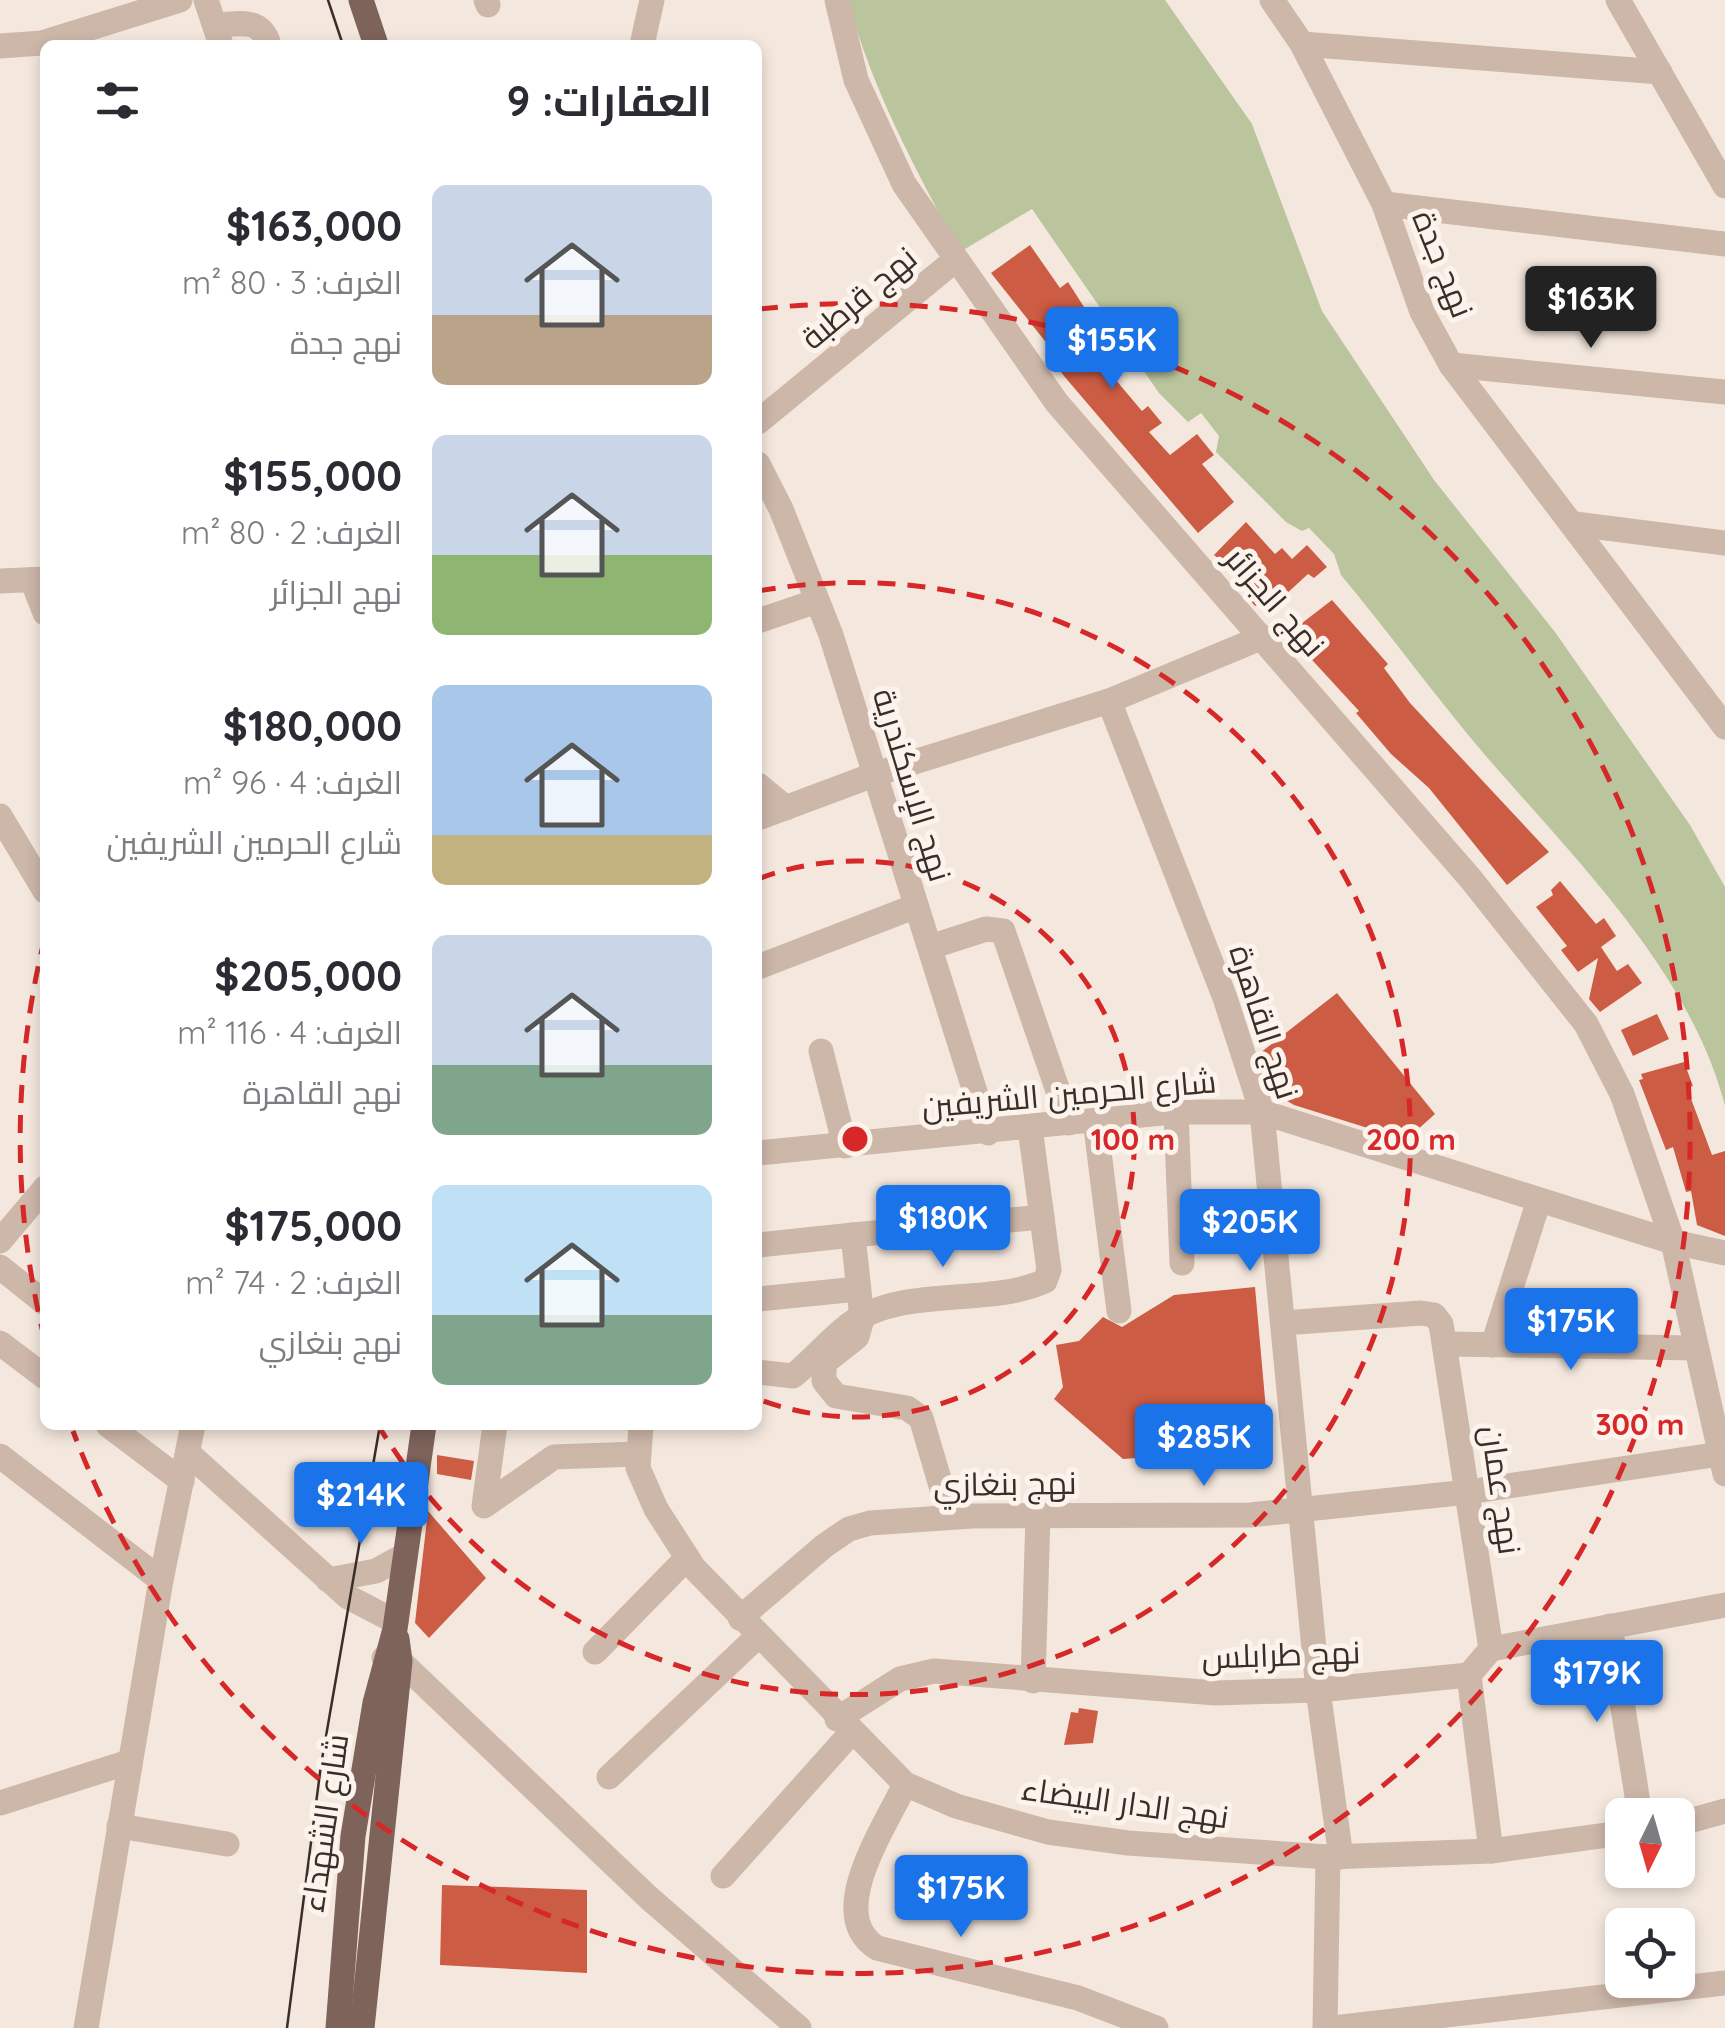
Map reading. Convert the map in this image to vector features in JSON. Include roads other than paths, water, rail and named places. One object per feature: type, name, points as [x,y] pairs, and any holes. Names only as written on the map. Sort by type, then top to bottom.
[{"type":"main road","points":[[362,0],[374,40]]},
{"type":"main road","name":"شارع الشهداء","points":[[362,2028],[392,1660],[423,1430]]},
{"type":"main road","name":"شارع الشهداء","points":[[338,2028],[354,1836],[392,1660]]},
{"type":"street","points":[[59,40],[180,0]]},
{"type":"street","points":[[206,0],[218,35],[254,23],[264,31],[267,40]]},
{"type":"street","points":[[643,40],[652,0]]},
{"type":"street","name":"نهج الجزائر","points":[[837,0],[856,80],[873,125],[904,184],[1057,402],[1470,878],[1586,1024],[1622,1094],[1673,1242],[1723,1464]]},
{"type":"street","name":"نهج جدة","points":[[1272,0],[1302,44],[1384,204],[1422,312],[1452,364],[1725,727]]},
{"type":"street","points":[[1618,0],[1725,186]]},
{"type":"street","points":[[0,45],[40,43]]},
{"type":"street","points":[[1302,44],[1660,72]]},
{"type":"street","points":[[1384,204],[1725,244]]},
{"type":"street","name":"نهج قرطبة","points":[[762,419],[954,260]]},
{"type":"street","points":[[1452,364],[1725,392]]},
{"type":"street","name":"نهج الإسكندرية","points":[[762,472],[782,509],[818,601],[988,1133]]},
{"type":"street","points":[[1575,524],[1725,543]]},
{"type":"street","points":[[0,581],[38,580]]},
{"type":"street","points":[[762,620],[818,601]]},
{"type":"street","points":[[762,817],[876,774],[1109,701],[1263,637]]},
{"type":"street","name":"نهج القاهرة","points":[[1109,701],[1225,998],[1262,1112],[1335,1857],[1324,2028]]},
{"type":"street","points":[[762,787],[786,808]]},
{"type":"street","points":[[0,816],[40,883]]},
{"type":"street","points":[[762,965],[916,906]]},
{"type":"street","points":[[930,947],[986,928],[1004,931],[1069,1123]]},
{"type":"street","points":[[821,1051],[845,1146]]},
{"type":"street","points":[[1176,1112],[1182,1264]]},
{"type":"street","name":"شارع الحرمين الشريفين","points":[[762,1153],[1176,1112],[1262,1112],[1673,1242],[1725,1253]]},
{"type":"street","points":[[1096,1120],[1120,1310]]},
{"type":"street","points":[[762,1372],[793,1376],[851,1323],[862,1319],[922,1300],[1045,1281],[1049,1270],[1030,1128]]},
{"type":"street","points":[[0,1242],[40,1194]]},
{"type":"street","points":[[1494,1344],[1539,1200]]},
{"type":"street","points":[[762,1245],[1042,1217]]},
{"type":"street","points":[[853,1235],[862,1319],[857,1336],[824,1363],[824,1382],[836,1396],[906,1408],[921,1418],[950,1516]]},
{"type":"street","points":[[0,1268],[40,1300]]},
{"type":"street","points":[[762,1299],[858,1289]]},
{"type":"street","points":[[1283,1323],[1420,1313],[1434,1315],[1446,1344],[1696,1348]]},
{"type":"street","points":[[0,1343],[40,1373]]},
{"type":"street","name":"نهج عمان","points":[[1446,1344],[1491,1649]]},
{"type":"street","points":[[115,1430],[182,1480]]},
{"type":"street","points":[[86,2028],[161,1580],[192,1430]]},
{"type":"street","points":[[494,1430],[484,1506],[554,1457],[637,1454]]},
{"type":"street","name":"نهج الدار البيضاء","points":[[640,1430],[638,1468],[656,1509],[687,1558],[844,1726],[904,1784],[956,1806],[1048,1832],[1128,1843],[1335,1857],[1491,1852],[1605,1835]]},
{"type":"street","points":[[188,1453],[357,1605],[396,1626]]},
{"type":"street","points":[[0,1456],[161,1580]]},
{"type":"street","name":"نهج بنغازي","points":[[609,1777],[749,1627],[848,1529],[906,1518],[950,1516],[1226,1516],[1723,1464]]},
{"type":"street","points":[[1033,1681],[1038,1516]]},
{"type":"street","points":[[328,1580],[376,1571],[406,1555]]},
{"type":"street","points":[[595,1652],[687,1558]]},
{"type":"street","points":[[1491,1852],[1469,1675],[1491,1649],[1725,1605]]},
{"type":"street","points":[[1610,1626],[1637,1798]]},
{"type":"street","points":[[392,1660],[649,1898],[799,2028]]},
{"type":"street","name":"نهج طرابلس","points":[[723,1876],[844,1726],[916,1674],[948,1670],[1033,1681],[1216,1693],[1318,1690],[1469,1675]]},
{"type":"street","points":[[0,1802],[129,1762]]},
{"type":"street","points":[[904,1784],[854,1896],[856,1926],[863,1939],[877,1948],[1078,1998],[1156,2028]]},
{"type":"street","points":[[1695,1819],[1725,1811]]},
{"type":"street","points":[[119,1826],[226,1844]]},
{"type":"street","points":[[1333,2028],[1725,1983]]},
{"type":"tram line","points":[[328,0],[341,40]]},
{"type":"tram line","points":[[287,2028],[321,1765],[379,1430]]}]
